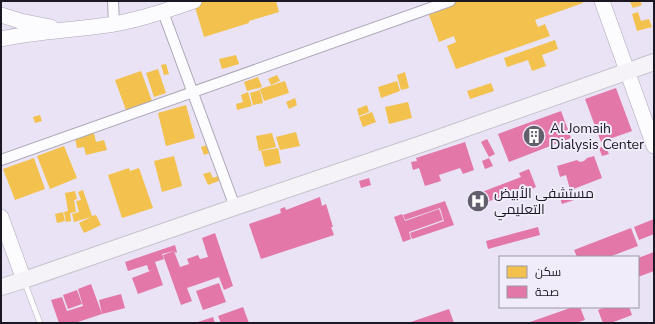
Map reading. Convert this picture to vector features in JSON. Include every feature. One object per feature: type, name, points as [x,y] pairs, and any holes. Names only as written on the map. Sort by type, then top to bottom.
[{"type":"main road","points":[[1,287],[427,142],[654,62]]},
{"type":"street","points":[[113,1],[114,24]]},
{"type":"street","points":[[1,39],[114,24],[139,19],[194,1]]},
{"type":"street","points":[[1,160],[450,1]]},
{"type":"street","points":[[602,1],[654,146]]},
{"type":"street","points":[[163,12],[235,207]]},
{"type":"street","points":[[1,15],[20,22],[64,30]]},
{"type":"street","points":[[1,217],[24,280]]},
{"type":"lane","points":[[24,280],[40,323]]},
{"type":"building: سكن","points":[[203,1],[276,1],[279,12],[204,37],[194,4]]},
{"type":"building: سكن","points":[[435,1],[582,1],[583,3],[535,20],[538,27],[545,24],[550,36],[456,69],[447,46],[456,42],[454,36],[439,42],[429,15],[439,11]]},
{"type":"building: سكن","points":[[640,1],[642,5],[633,8],[630,2]]},
{"type":"building: سكن","points":[[638,12],[641,21],[649,19],[652,27],[637,31],[632,14]]},
{"type":"building: سكن","points":[[555,40],[558,49],[542,55],[546,66],[532,71],[528,60],[507,67],[504,58]]},
{"type":"building: سكن","points":[[236,55],[239,64],[222,69],[219,59]]},
{"type":"building: سكن","points":[[166,64],[169,74],[164,75],[161,65]]},
{"type":"building: سكن","points":[[158,69],[166,93],[154,97],[146,73]]},
{"type":"building: سكن","points":[[141,71],[152,101],[126,110],[115,80]]},
{"type":"building: سكن","points":[[405,72],[409,88],[401,90],[397,75]]},
{"type":"building: سكن","points":[[277,75],[280,81],[271,85],[268,79]]},
{"type":"building: سكن","points":[[258,77],[262,87],[247,91],[244,82]]},
{"type":"building: سكن","points":[[285,81],[289,93],[264,101],[260,89]]},
{"type":"building: سكن","points":[[397,81],[400,91],[381,98],[378,87]]},
{"type":"building: سكن","points":[[491,83],[494,91],[470,99],[467,91]]},
{"type":"building: سكن","points":[[260,90],[263,103],[253,105],[250,93]]},
{"type":"building: سكن","points":[[248,92],[252,106],[237,110],[236,104],[243,102],[241,95]]},
{"type":"building: سكن","points":[[295,98],[297,105],[289,109],[286,102]]},
{"type":"building: سكن","points":[[408,102],[412,118],[389,124],[385,107]]},
{"type":"building: سكن","points":[[186,105],[195,138],[166,146],[158,113]]},
{"type":"building: سكن","points":[[367,105],[369,112],[359,116],[357,109]]},
{"type":"building: سكن","points":[[372,112],[376,122],[363,127],[359,117]]},
{"type":"building: سكن","points":[[40,115],[42,121],[35,123],[33,117]]},
{"type":"building: سكن","points":[[296,132],[300,146],[280,150],[276,137]]},
{"type":"building: سكن","points":[[94,133],[96,142],[104,140],[107,150],[86,155],[84,147],[77,148],[75,138]]},
{"type":"building: سكن","points":[[272,133],[276,147],[259,151],[256,136]]},
{"type":"building: سكن","points":[[213,143],[215,151],[204,155],[201,147]]},
{"type":"building: سكن","points":[[64,146],[77,178],[50,189],[37,156]]},
{"type":"building: سكن","points":[[278,148],[281,163],[265,167],[261,151]]},
{"type":"building: سكن","points":[[174,156],[182,186],[162,192],[154,161]]},
{"type":"building: سكن","points":[[34,158],[45,189],[15,200],[3,169]]},
{"type":"building: سكن","points":[[129,168],[130,171],[139,168],[153,208],[122,218],[108,175]]},
{"type":"building: سكن","points":[[210,172],[213,178],[220,175],[221,180],[208,185],[203,174]]},
{"type":"building: سكن","points":[[83,190],[92,216],[96,215],[101,225],[84,233],[79,223],[91,217],[74,222],[72,214],[79,212],[76,201],[81,200],[78,192]]},
{"type":"building: سكن","points":[[75,191],[77,199],[74,200],[76,212],[70,213],[71,221],[66,222],[64,212],[68,211],[65,193]]},
{"type":"building: سكن","points":[[63,212],[65,221],[57,223],[55,214]]},
{"type":"building: صحة","points":[[616,88],[632,131],[601,142],[585,99]]},
{"type":"building: صحة","name":"Al Jomaih Dialysis Center","points":[[561,111],[571,138],[509,162],[498,134]]},
{"type":"building: صحة","points":[[487,139],[495,154],[489,157],[481,142]]},
{"type":"building: صحة","points":[[465,142],[474,170],[463,174],[460,168],[439,175],[441,181],[425,186],[419,168],[413,170],[411,162],[417,161],[416,158]]},
{"type":"building: صحة","points":[[605,146],[609,154],[602,156],[599,148]]},
{"type":"building: صحة","points":[[594,156],[602,178],[571,190],[566,175],[560,177],[557,166],[577,160],[580,162],[584,161],[587,158]]},
{"type":"building: صحة","points":[[489,158],[493,166],[485,169],[482,161]]},
{"type":"building: صحة","points":[[529,169],[536,187],[527,191],[525,187],[480,205],[482,207],[475,210],[469,195],[473,193],[474,195],[521,177],[519,173]]},
{"type":"building: صحة","points":[[369,178],[371,185],[361,188],[359,181]]},
{"type":"building: صحة","points":[[581,191],[583,197],[562,204],[560,198]]},
{"type":"building: صحة","points":[[320,197],[322,206],[326,204],[334,235],[261,259],[249,224],[281,213],[280,209],[285,207],[286,210]]},
{"type":"building: صحة","points":[[445,201],[454,225],[412,239],[410,233],[444,221],[440,208],[405,220],[403,215]]},
{"type":"building: صحة","points":[[439,209],[443,220],[409,232],[411,239],[403,242],[394,217],[402,214],[405,221]]},
{"type":"building: صحة","points":[[654,219],[654,234],[639,240],[634,227]]},
{"type":"building: صحة","points":[[538,227],[540,235],[488,249],[486,241]]},
{"type":"building: صحة","points":[[631,228],[638,246],[612,256],[577,256],[574,250]]},
{"type":"building: صحة","points":[[215,233],[233,286],[224,290],[219,277],[187,288],[192,301],[181,305],[163,255],[174,251],[180,267],[189,264],[187,259],[198,255],[200,259],[208,257],[202,238]]},
{"type":"building: صحة","points":[[175,245],[177,252],[176,253],[174,251],[162,254],[164,259],[155,262],[163,285],[138,294],[132,278],[155,269],[149,271],[147,265],[128,271],[125,262]]},
{"type":"building: صحة","points":[[654,252],[654,271],[639,277],[639,258]]},
{"type":"building: صحة","points":[[219,283],[226,302],[203,310],[196,291]]},
{"type":"building: صحة","points":[[91,284],[102,314],[75,323],[59,323],[51,300],[62,297],[67,311],[83,306],[78,289]]},
{"type":"building: صحة","points":[[77,290],[82,304],[68,309],[63,295]]},
{"type":"building: صحة","points":[[121,294],[125,308],[102,314],[99,300]]},
{"type":"building: صحة","points":[[243,307],[249,323],[221,323],[218,316]]},
{"type":"building: صحة","points":[[570,308],[580,308],[585,320],[576,323],[530,322]]},
{"type":"building: صحة","points":[[603,308],[629,308],[632,315],[611,323],[603,323],[598,310]]},
{"type":"building: صحة","points":[[449,309],[454,323],[408,323]]},
{"type":"building: صحة","points":[[213,317],[215,323],[195,323]]},
{"type":"place","name":"Al Jomaih Dialysis Center","points":[[534,136]]},
{"type":"place","name":"مستشفى الأبيض التعليمي","points":[[478,201]]}]
